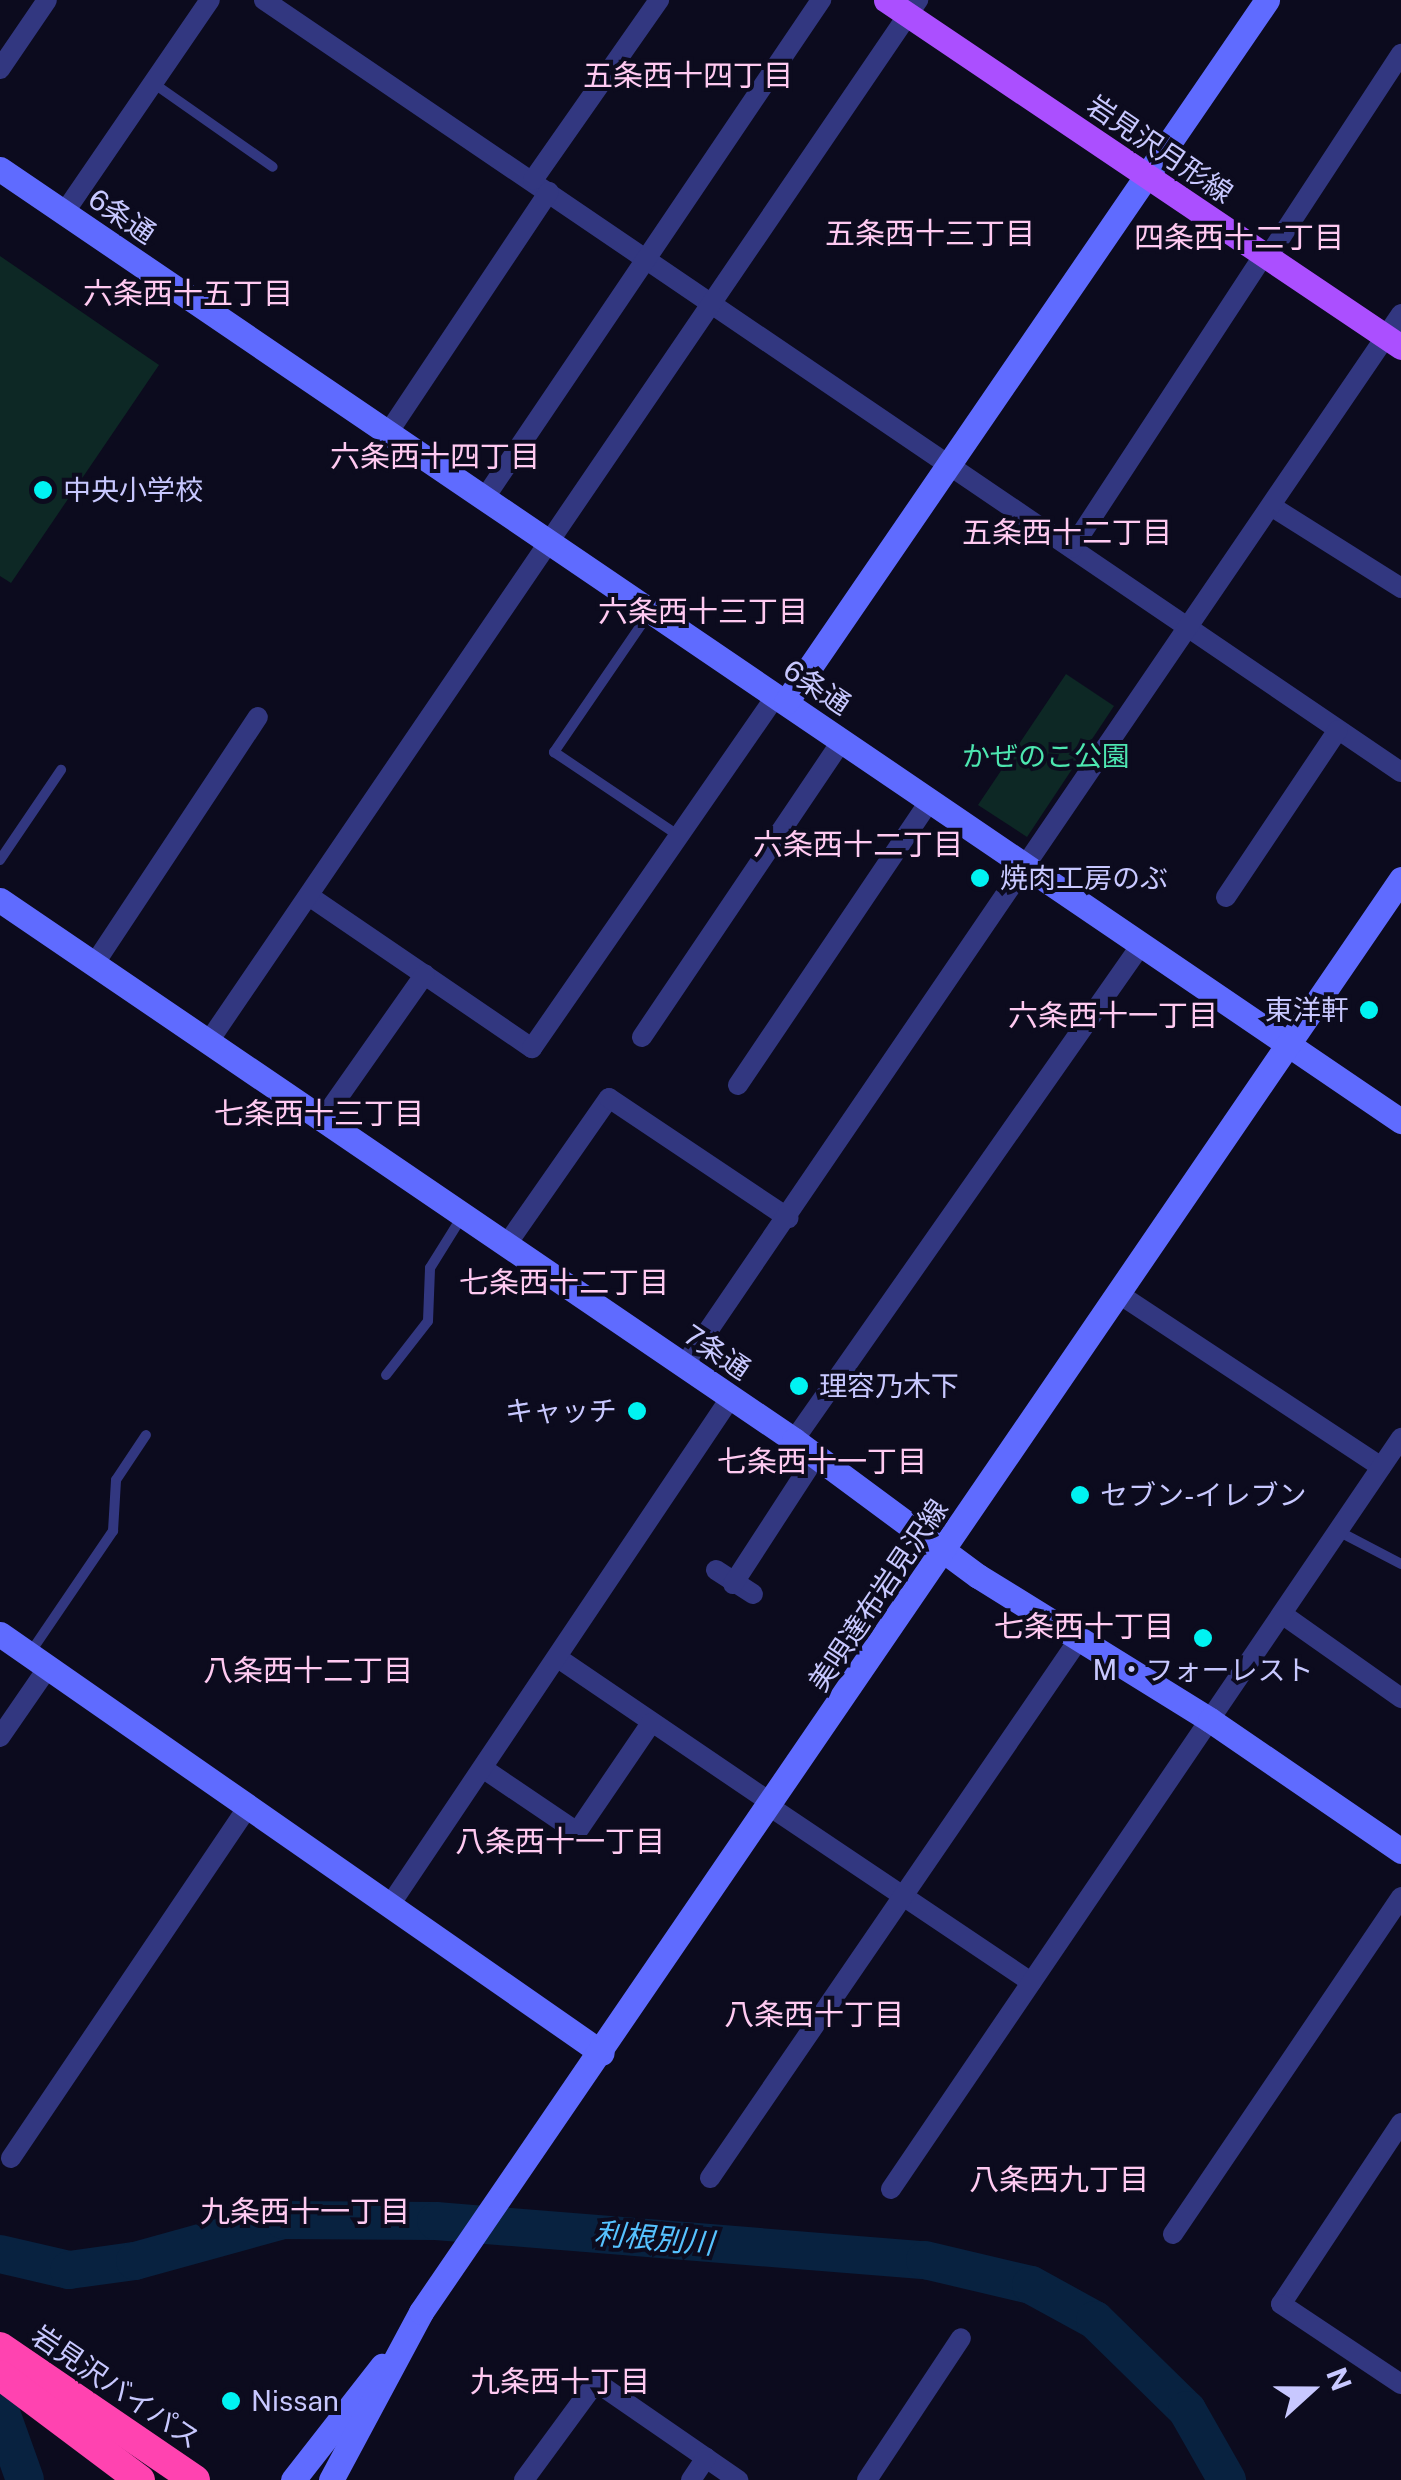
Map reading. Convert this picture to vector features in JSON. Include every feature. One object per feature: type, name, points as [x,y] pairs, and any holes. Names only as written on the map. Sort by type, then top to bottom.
[{"type":"highway","name":"岩見沢バイパス","points":[[0,2347],[34,2384],[140,2480]]},
{"type":"highway","name":"岩見沢バイパス","points":[[0,2375],[34,2384],[195,2480]]},
{"type":"main road","name":"岩見沢月形線","points":[[886,0],[912,7],[1146,176],[1394,342]]},
{"type":"street","points":[[0,69],[47,0]]},
{"type":"street","points":[[64,213],[210,0]]},
{"type":"street","points":[[264,0],[1401,772]]},
{"type":"street","points":[[388,433],[659,0]]},
{"type":"street","points":[[486,496],[821,0]]},
{"type":"street","points":[[308,896],[532,1048],[679,836],[949,467],[1267,0]]},
{"type":"street","points":[[209,1041],[912,7]]},
{"type":"street","points":[[1072,548],[1401,54]]},
{"type":"street","name":"6条通","points":[[0,169],[1401,1122]]},
{"type":"street","points":[[684,1366],[1270,506],[1394,342],[1401,314]]},
{"type":"street","points":[[1270,506],[1401,588]]},
{"type":"street","points":[[95,963],[258,718]]},
{"type":"street","points":[[1226,897],[1338,730]]},
{"type":"street","points":[[642,1038],[842,740]]},
{"type":"street","points":[[738,1085],[930,800]]},
{"type":"street","name":"美唄達布岩見沢線","points":[[332,2480],[421,2312],[602,2053],[1401,879]]},
{"type":"street","name":"7条通","points":[[0,900],[794,1440],[1077,1642],[1210,1720],[1401,1851]]},
{"type":"street","points":[[794,1440],[1141,945]]},
{"type":"street","points":[[323,1118],[426,974]]},
{"type":"street","points":[[507,1244],[609,1098],[788,1218]]},
{"type":"street","points":[[1119,1294],[1381,1468]]},
{"type":"street","points":[[390,1904],[731,1397]]},
{"type":"street","points":[[892,2189],[1401,1438]]},
{"type":"street","points":[[753,1594],[724,1577],[816,1456]]},
{"type":"street","points":[[1282,1614],[1401,1698]]},
{"type":"street","points":[[0,1634],[602,2053]]},
{"type":"street","points":[[710,2178],[1077,1642]]},
{"type":"street","points":[[558,1658],[1031,1982]]},
{"type":"street","points":[[0,1737],[39,1659]]},
{"type":"street","points":[[484,1769],[578,1832],[651,1723]]},
{"type":"street","points":[[11,2158],[249,1806]]},
{"type":"street","points":[[1173,2234],[1401,1897]]},
{"type":"street","points":[[1401,2124],[1281,2304],[1401,2384]]},
{"type":"street","points":[[867,2480],[961,2338]]},
{"type":"street","name":"美唄達布岩見沢線","points":[[292,2480],[402,2344]]},
{"type":"street","points":[[524,2480],[596,2382],[738,2480]]},
{"type":"street","points":[[691,2480],[706,2458]]},
{"type":"lane","points":[[153,84],[273,166]]},
{"type":"lane","points":[[651,611],[554,752],[679,836]]},
{"type":"lane","points":[[0,860],[61,770]]},
{"type":"lane","points":[[386,1375],[428,1322],[430,1268],[463,1214]]},
{"type":"lane","points":[[39,1659],[114,1531],[116,1480],[146,1435]]},
{"type":"lane","points":[[1338,1531],[1401,1564]]},
{"type":"green space","name":"中央小学校","points":[[0,256],[159,365],[11,583],[0,576]]},
{"type":"green space","name":"かぜのこ公園","points":[[1066,674],[1114,706],[1027,837],[978,805]]},
{"type":"waterway","name":"利根別川","points":[[0,2254],[69,2270],[135,2261],[283,2220],[436,2221],[925,2260],[1031,2285],[1095,2320],[1187,2410],[1227,2480]]},
{"type":"waterway","points":[[0,2410],[25,2480]]},
{"type":"place","name":"中央小学校","points":[[43,490]]},
{"type":"place","name":"焼肉工房のぶ","points":[[980,878]]},
{"type":"place","name":"東洋軒","points":[[1369,1010]]},
{"type":"place","name":"理容乃木下","points":[[799,1386]]},
{"type":"place","name":"キャッチ","points":[[637,1411]]},
{"type":"place","name":"セブン-イレブン","points":[[1080,1495]]},
{"type":"place","name":"M・フォーレスト","points":[[1203,1638]]},
{"type":"place","name":"Nissan","points":[[231,2401]]},
{"type":"district","name":"五条西十四丁目","points":[[688,75]]},
{"type":"district","name":"五条西十三丁目","points":[[930,233]]},
{"type":"district","name":"四条西十二丁目","points":[[1239,237]]},
{"type":"district","name":"六条西十五丁目","points":[[188,293]]},
{"type":"district","name":"六条西十四丁目","points":[[435,456]]},
{"type":"district","name":"五条西十二丁目","points":[[1067,532]]},
{"type":"district","name":"六条西十三丁目","points":[[703,611]]},
{"type":"district","name":"六条西十二丁目","points":[[858,844]]},
{"type":"district","name":"六条西十一丁目","points":[[1113,1015]]},
{"type":"district","name":"七条西十三丁目","points":[[319,1113]]},
{"type":"district","name":"七条西十二丁目","points":[[564,1282]]},
{"type":"district","name":"七条西十一丁目","points":[[822,1461]]},
{"type":"district","name":"七条西十丁目","points":[[1084,1626]]},
{"type":"district","name":"八条西十二丁目","points":[[308,1670]]},
{"type":"district","name":"八条西十一丁目","points":[[560,1841]]},
{"type":"district","name":"八条西十丁目","points":[[814,2014]]},
{"type":"district","name":"八条西九丁目","points":[[1059,2179]]},
{"type":"district","name":"九条西十一丁目","points":[[305,2211]]},
{"type":"district","name":"九条西十丁目","points":[[560,2381]]}]
